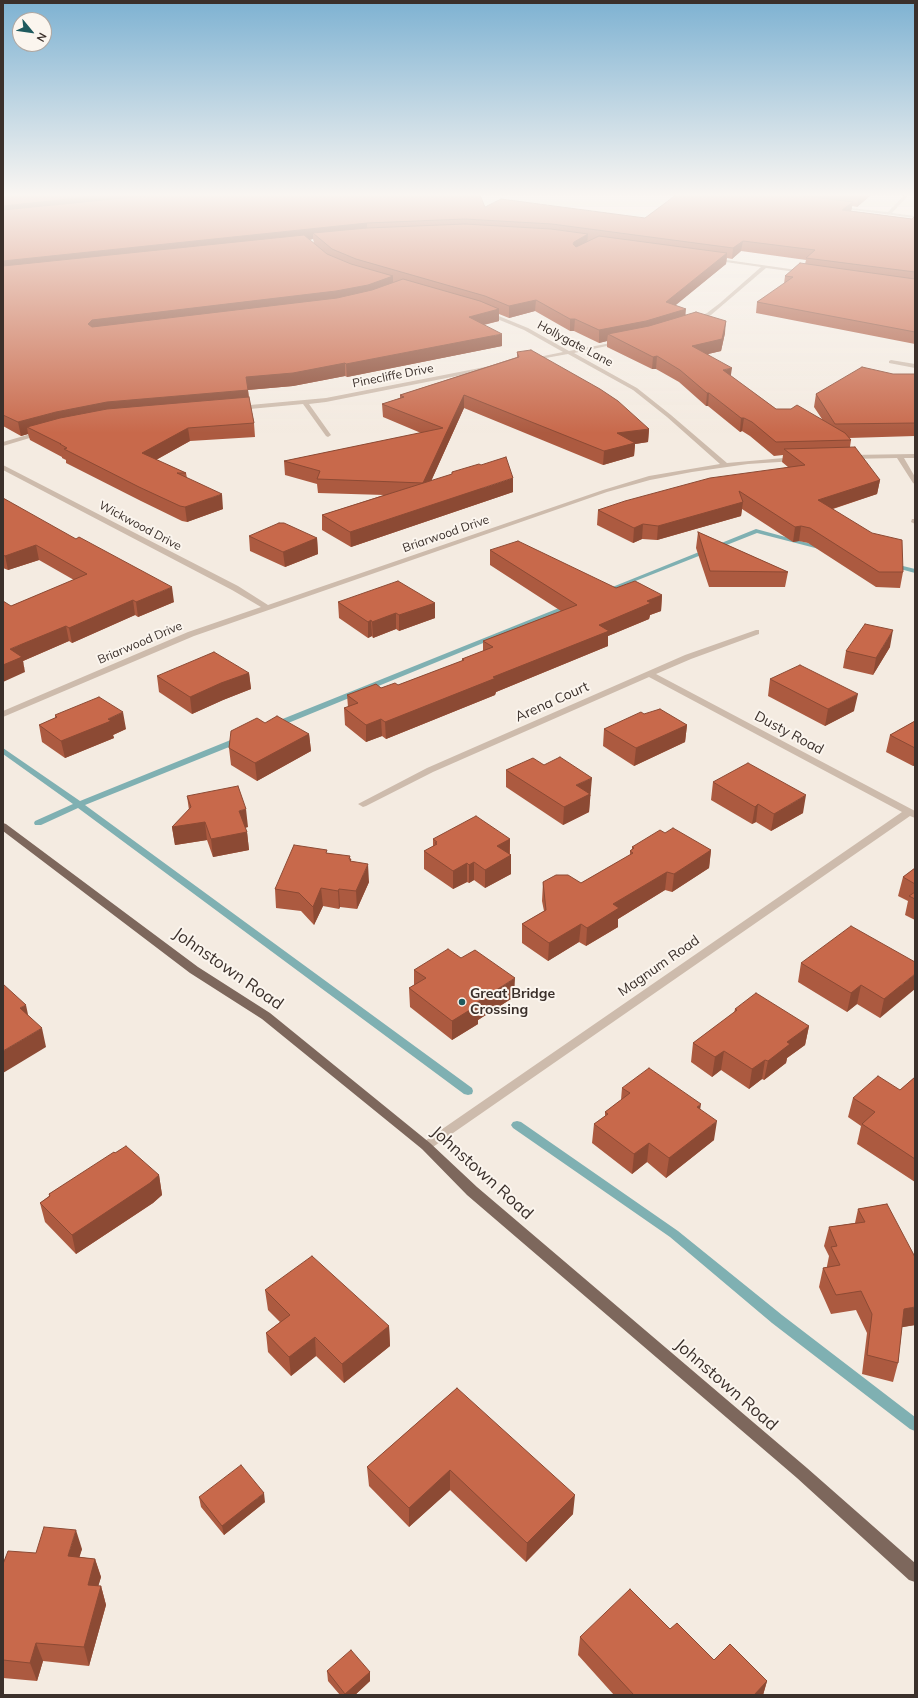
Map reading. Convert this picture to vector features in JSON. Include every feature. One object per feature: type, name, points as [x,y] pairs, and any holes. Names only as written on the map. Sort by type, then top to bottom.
[{"type":"main road","name":"Johnstown Road","points":[[3,826],[194,970],[266,1016],[426,1146],[472,1191],[796,1468],[915,1574]]},
{"type":"street","points":[[689,323],[708,314],[722,304],[756,274]]},
{"type":"street","name":"Hollygate Lane","points":[[482,310],[526,329],[628,385],[646,397],[725,465]]},
{"type":"street","points":[[522,362],[623,341]]},
{"type":"street","points":[[891,362],[915,366]]},
{"type":"street","name":"Pinecliffe Drive","points":[[236,408],[306,403],[362,394],[499,366]]},
{"type":"street","points":[[306,403],[328,435]]},
{"type":"street","points":[[3,444],[47,432]]},
{"type":"street","points":[[899,456],[915,482]]},
{"type":"street","points":[[844,457],[915,456]]},
{"type":"street","name":"Briarwood Drive","points":[[3,714],[157,647],[266,607],[605,491],[649,478],[725,465],[806,458]]},
{"type":"street","name":"Wickwood Drive","points":[[3,467],[235,588],[266,607]]},
{"type":"street","name":"Arena Court","points":[[363,804],[430,770],[688,657],[756,632]]},
{"type":"street","name":"Dusty Road","points":[[650,674],[912,813]]},
{"type":"street","name":"Magnum Road","points":[[426,1146],[912,813]]},
{"type":"building","points":[[3,274],[387,274],[393,276],[368,285],[336,291],[92,320],[88,324],[92,327],[337,298],[372,290],[403,279],[480,301],[499,309],[469,317],[502,334],[293,373],[246,377],[248,390],[107,402],[56,412],[18,422],[3,415]]},
{"type":"building","points":[[409,274],[701,274],[666,302],[686,309],[646,321],[599,330],[575,319],[570,319],[536,300],[509,306],[485,296]]},
{"type":"building","points":[[787,274],[881,274],[915,279],[915,332],[757,302],[793,277],[785,276]]},
{"type":"building","points":[[696,312],[726,321],[722,339],[692,346],[732,368],[723,370],[776,409],[791,409],[797,405],[845,433],[851,440],[776,442],[752,422],[741,418],[707,393],[680,370],[657,356],[653,357],[608,334],[649,326]]},
{"type":"building","points":[[531,350],[600,389],[618,401],[649,429],[617,433],[635,443],[604,451],[464,395],[423,483],[317,479],[320,471],[284,461],[443,428],[382,404],[404,397],[400,395],[519,357],[517,352]]},
{"type":"building","points":[[862,367],[893,374],[915,374],[915,423],[835,424],[816,394]]},
{"type":"building","points":[[249,397],[254,423],[188,428],[142,453],[186,473],[177,473],[222,494],[185,507],[139,487],[64,449],[67,448],[27,427],[60,418],[107,409]]},
{"type":"building","points":[[855,447],[880,480],[818,500],[872,533],[902,540],[903,572],[879,572],[810,528],[801,526],[795,527],[739,491],[743,502],[658,526],[643,524],[634,528],[598,510],[625,501],[710,478],[805,465],[784,449]]},
{"type":"building","points":[[506,457],[513,478],[350,532],[322,515],[452,474],[452,472]]},
{"type":"building","points":[[3,498],[76,539],[79,537],[172,587],[136,602],[133,600],[69,628],[66,626],[10,649],[22,657],[3,665],[3,601],[11,606],[87,574],[36,545],[5,556],[3,555]]},
{"type":"building","points":[[279,523],[284,523],[317,538],[283,552],[249,536]]},
{"type":"building","points":[[698,532],[788,572],[710,571]]},
{"type":"building","points":[[518,541],[616,588],[635,581],[662,595],[647,601],[651,603],[599,625],[609,631],[385,722],[381,719],[366,725],[344,708],[358,703],[347,695],[376,684],[381,688],[395,683],[398,685],[464,660],[462,659],[493,647],[483,641],[577,605],[490,550]]},
{"type":"building","points":[[398,581],[435,603],[399,615],[396,613],[372,622],[371,620],[368,622],[338,602]]},
{"type":"building","points":[[865,624],[893,630],[876,658],[846,651]]},
{"type":"building","points":[[214,652],[249,673],[221,683],[190,697],[157,676]]},
{"type":"building","points":[[800,665],[858,694],[828,709],[770,679]]},
{"type":"building","points":[[99,697],[123,712],[108,719],[111,721],[61,741],[39,725],[57,717],[55,715]]},
{"type":"building","points":[[660,709],[687,725],[636,748],[604,729],[641,712],[644,714]]},
{"type":"building","points":[[277,716],[309,734],[255,763],[229,748],[231,731],[257,718],[265,723]]},
{"type":"building","points":[[915,721],[915,748],[890,735]]},
{"type":"building","points":[[560,757],[592,778],[576,785],[590,794],[564,807],[506,770],[533,758],[544,765]]},
{"type":"building","points":[[748,763],[806,795],[774,814],[758,804],[755,807],[713,782]]},
{"type":"building","points":[[238,786],[246,809],[239,811],[247,832],[211,839],[205,822],[172,827],[191,807],[187,796]]},
{"type":"building","points":[[476,816],[510,839],[497,846],[511,855],[485,870],[474,862],[469,865],[467,863],[453,871],[424,851],[437,844],[435,843],[437,842],[433,839]]},
{"type":"building","points":[[673,828],[711,850],[674,874],[667,872],[613,904],[619,908],[587,928],[581,924],[549,943],[522,924],[546,910],[543,882],[556,875],[568,875],[581,883],[633,853],[630,851],[634,848],[632,847],[660,830],[665,833]]},
{"type":"building","points":[[294,845],[327,850],[326,853],[350,856],[350,861],[368,864],[356,891],[339,889],[338,891],[321,888],[313,907],[299,893],[275,889]]},
{"type":"building","points":[[915,868],[915,884],[903,877]]},
{"type":"building","points":[[915,892],[915,899],[909,896]]},
{"type":"building","points":[[851,926],[915,962],[915,974],[884,999],[861,985],[851,993],[801,963]]},
{"type":"building","points":[[448,949],[461,958],[475,950],[515,978],[476,1003],[478,1005],[452,1021],[409,988],[426,978],[414,970]]},
{"type":"building","points":[[3,984],[26,1005],[20,1008],[42,1028],[3,1051]]},
{"type":"building","points":[[756,993],[809,1026],[787,1042],[790,1044],[768,1061],[765,1060],[752,1069],[724,1051],[715,1057],[693,1043],[737,1010],[735,1009]]},
{"type":"building","points":[[649,1068],[701,1104],[697,1107],[717,1121],[669,1158],[649,1143],[634,1154],[594,1124],[608,1114],[605,1112],[630,1093],[622,1088]]},
{"type":"building","points":[[878,1076],[900,1090],[915,1077],[915,1159],[862,1124],[875,1112],[853,1098]]},
{"type":"building","points":[[126,1146],[159,1175],[150,1183],[72,1235],[40,1203],[50,1196],[49,1194],[114,1152],[115,1153]]},
{"type":"building","points":[[887,1204],[915,1257],[915,1307],[904,1309],[898,1363],[867,1355],[872,1314],[861,1291],[836,1295],[823,1268],[840,1265],[831,1247],[837,1246],[829,1227],[865,1222],[858,1209]]},
{"type":"building","points":[[312,1256],[389,1326],[342,1364],[315,1337],[289,1357],[266,1333],[290,1315],[265,1290]]},
{"type":"building","points":[[457,1388],[575,1495],[527,1543],[450,1470],[409,1508],[367,1467]]},
{"type":"building","points":[[241,1465],[264,1493],[222,1526],[199,1497]]},
{"type":"building","points":[[44,1527],[76,1530],[68,1556],[95,1559],[88,1585],[101,1586],[84,1647],[36,1643],[30,1663],[3,1660],[3,1564],[8,1551],[36,1553]]},
{"type":"building","points":[[630,1589],[670,1629],[677,1623],[714,1660],[730,1644],[767,1681],[754,1695],[634,1695],[580,1637]]},
{"type":"building","points":[[351,1650],[370,1672],[345,1694],[327,1671]]},
{"type":"waterway","points":[[603,592],[756,531],[823,548]]},
{"type":"waterway","points":[[891,565],[915,571]]},
{"type":"waterway","points":[[273,726],[569,606]]},
{"type":"waterway","points":[[79,804],[241,739]]},
{"type":"waterway","points":[[3,750],[79,804]]},
{"type":"waterway","points":[[38,823],[79,804]]},
{"type":"waterway","points":[[79,804],[468,1091]]},
{"type":"waterway","points":[[517,1125],[674,1234],[777,1319],[915,1425]]},
{"type":"place","name":"Great Bridge Crossing","points":[[462,1002]]}]
